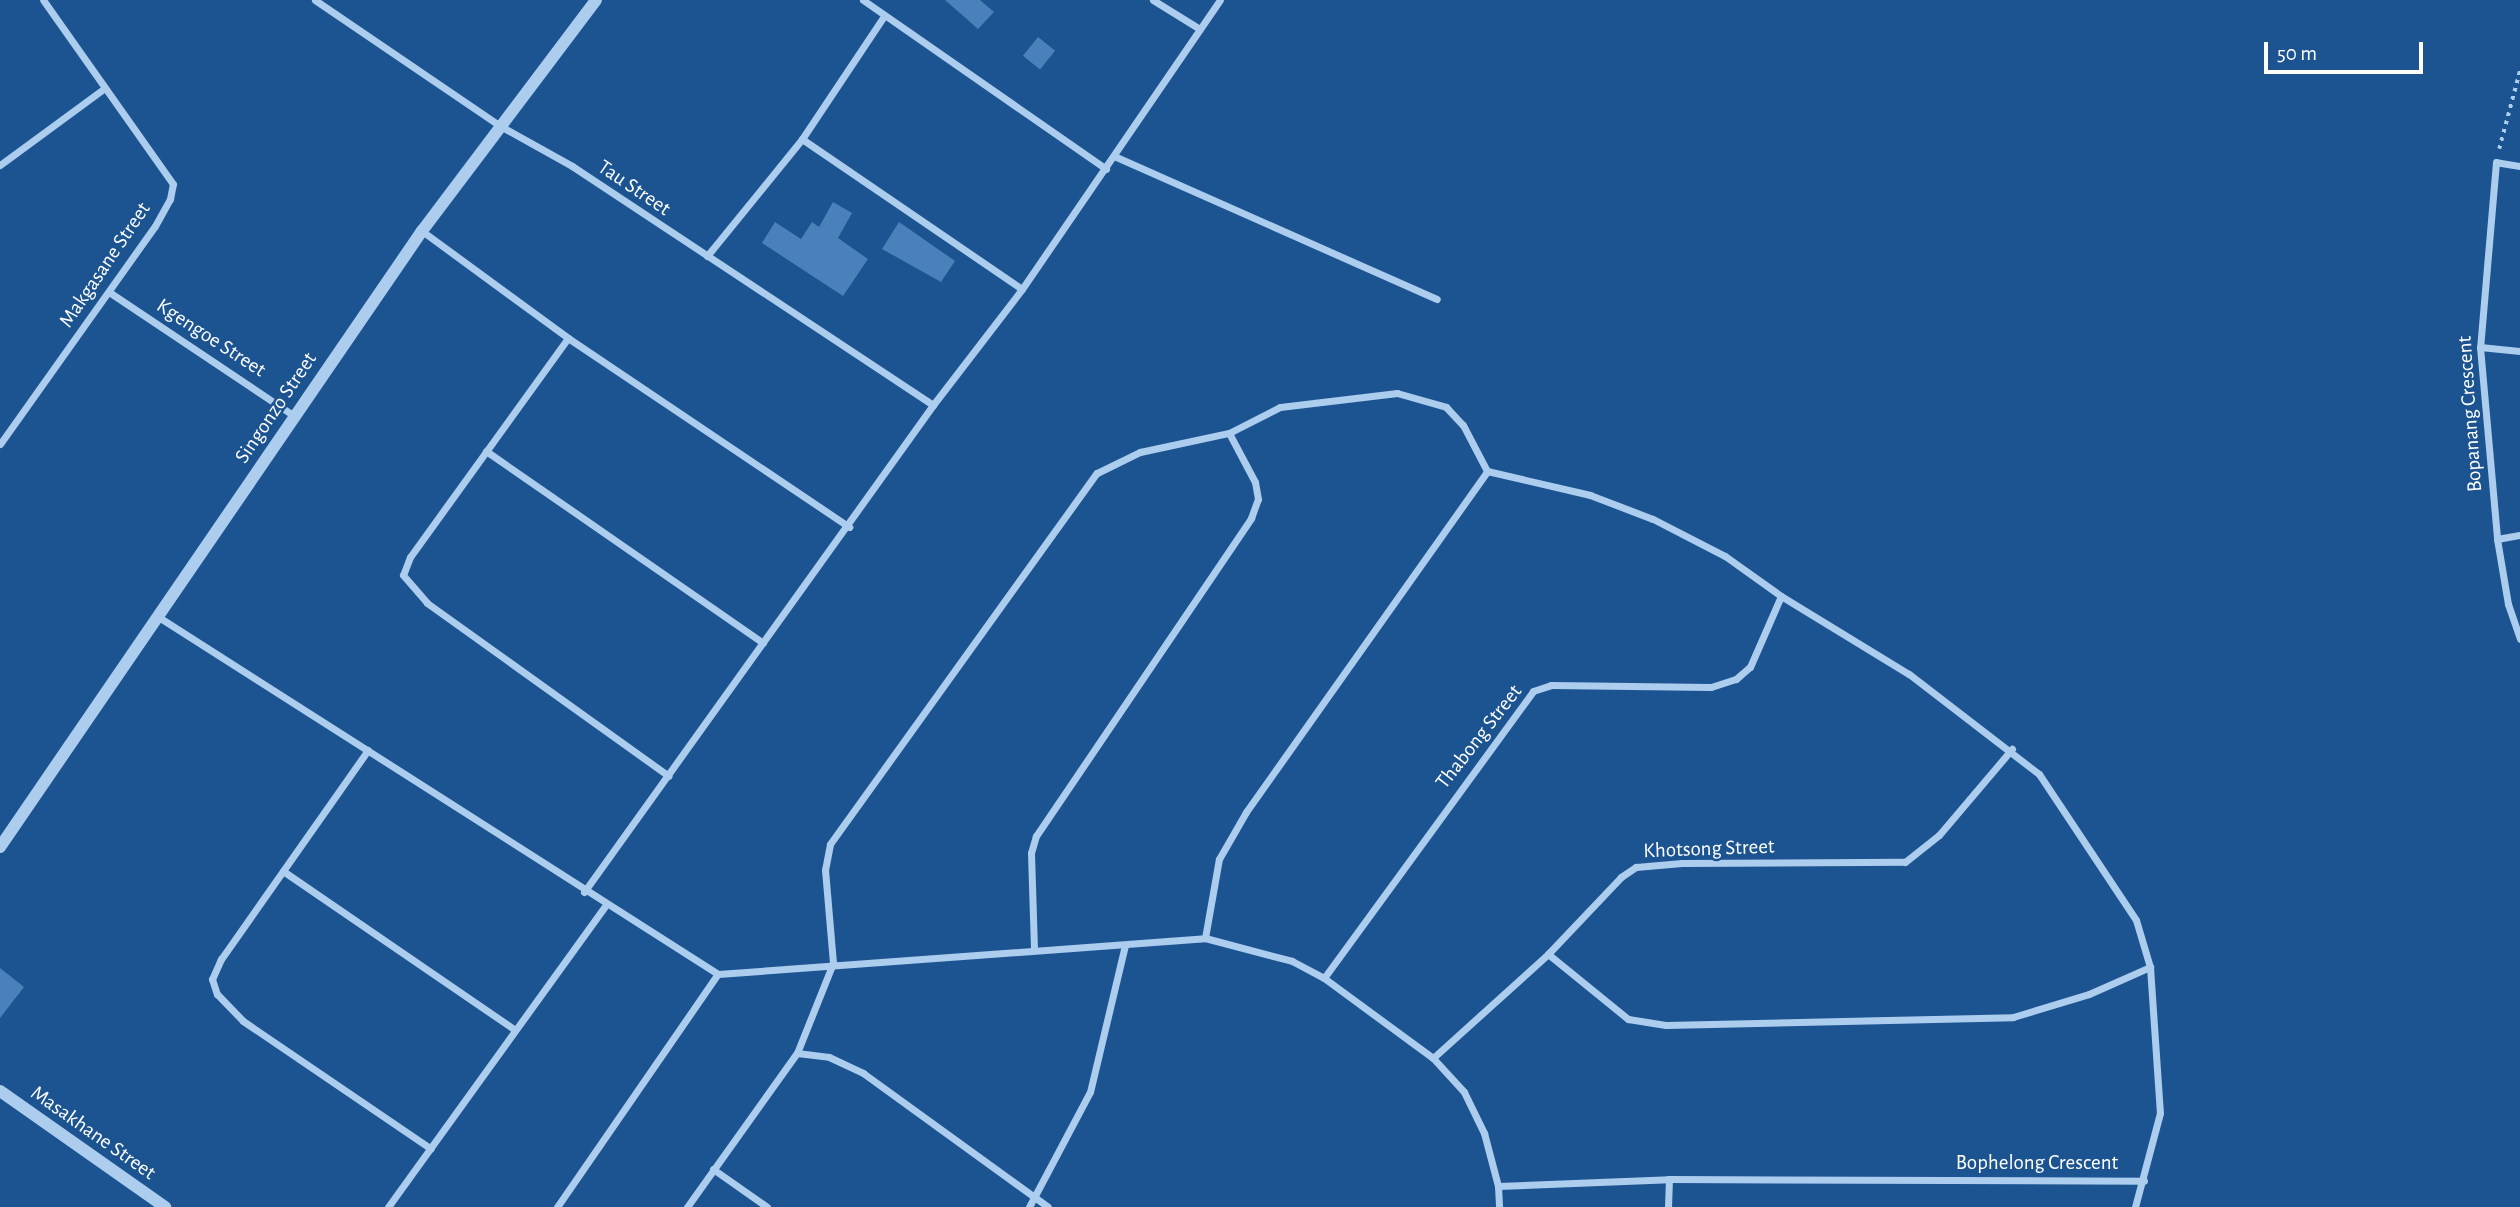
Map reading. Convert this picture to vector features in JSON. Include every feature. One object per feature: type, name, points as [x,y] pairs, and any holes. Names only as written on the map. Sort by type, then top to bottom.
[{"type":"street","name":"Makgasane Street","points":[[0,444],[155,226],[170,199],[173,184],[43,0]]},
{"type":"street","name":"Tau Street","points":[[315,0],[502,127],[572,166],[933,405]]},
{"type":"street","points":[[327,8],[333,0]]},
{"type":"street","name":"Singonzo Street","points":[[0,847],[293,415],[422,231],[596,0]]},
{"type":"street","points":[[863,0],[1106,169]]},
{"type":"street","points":[[1153,0],[1200,29]]},
{"type":"street","points":[[584,892],[762,643],[849,527],[933,405],[1022,289],[1220,0]]},
{"type":"street","points":[[707,256],[802,139],[884,16]]},
{"type":"street","points":[[0,165],[52,122],[105,88]]},
{"type":"street","points":[[802,139],[1022,289]]},
{"type":"street","points":[[1114,156],[1437,299]]},
{"type":"street","points":[[2496,162],[2520,166]]},
{"type":"street","name":"Bopanang Crescent","points":[[2496,162],[2480,347],[2497,538],[2508,604],[2520,639]]},
{"type":"street","points":[[422,231],[569,338],[849,527]]},
{"type":"street","name":"Kgengoe Street","points":[[109,292],[293,415]]},
{"type":"street","points":[[569,338],[410,557],[403,575],[409,587],[669,776]]},
{"type":"street","points":[[2480,347],[2520,351]]},
{"type":"street","points":[[688,1207],[797,1053],[832,963],[825,870],[830,845],[1097,474],[1140,452],[1229,433],[1280,407],[1397,393],[1446,407],[1463,425],[1487,471],[1240,821],[1219,859],[1205,938]]},
{"type":"street","points":[[1034,949],[1031,853],[1036,836],[1251,518],[1258,499],[1255,482],[1229,433]]},
{"type":"street","points":[[486,451],[762,643]]},
{"type":"street","name":"Bophelong Crescent","points":[[1487,471],[1590,495],[1653,519],[1725,556],[1781,596],[1909,674],[2012,750],[2052,789],[2136,920],[2150,967],[2160,1113],[2144,1181],[1669,1179],[1499,1186]]},
{"type":"street","points":[[2497,538],[2520,536]]},
{"type":"street","name":"Thabong Street","points":[[1324,978],[1533,691],[1551,685],[1710,687],[1736,679],[1750,667],[1781,596]]},
{"type":"street","points":[[157,616],[368,750],[605,906],[718,974],[832,963],[1205,938],[1271,953],[1324,978],[1433,1058],[1474,1108],[1499,1186],[1499,1207]]},
{"type":"street","points":[[368,750],[221,959],[212,979],[217,994],[243,1021],[431,1149]]},
{"type":"street","name":"Khotsong Street","points":[[1433,1058],[1548,954],[1620,877],[1636,867],[1682,863],[1905,862],[1939,835],[2012,750]]},
{"type":"street","points":[[283,871],[514,1029]]},
{"type":"street","points":[[388,1207],[605,906]]},
{"type":"street","points":[[1029,1207],[1090,1092],[1125,945]]},
{"type":"street","points":[[1548,954],[1628,1019],[1666,1026],[2013,1017],[2089,994],[2150,967]]},
{"type":"street","points":[[557,1207],[718,974]]},
{"type":"street","points":[[797,1053],[828,1057],[863,1073],[1048,1207]]},
{"type":"street","name":"Masakhane Street","points":[[0,1091],[164,1207]]},
{"type":"street","points":[[713,1169],[767,1207]]},
{"type":"street","points":[[1668,1207],[1669,1179]]},
{"type":"street","points":[[2135,1207],[2144,1181]]},
{"type":"path","points":[[2496,162],[2520,70]]},
{"type":"building","points":[[945,0],[980,0],[994,12],[978,29]]},
{"type":"building","points":[[1038,37],[1055,51],[1040,69],[1023,56]]},
{"type":"building","points":[[833,202],[852,213],[838,238],[868,259],[843,296],[762,243],[775,222],[801,239],[812,222],[819,227]]},
{"type":"building","points":[[899,222],[955,261],[941,282],[882,249]]},
{"type":"building","points":[[0,968],[24,987],[0,1018]]}]
